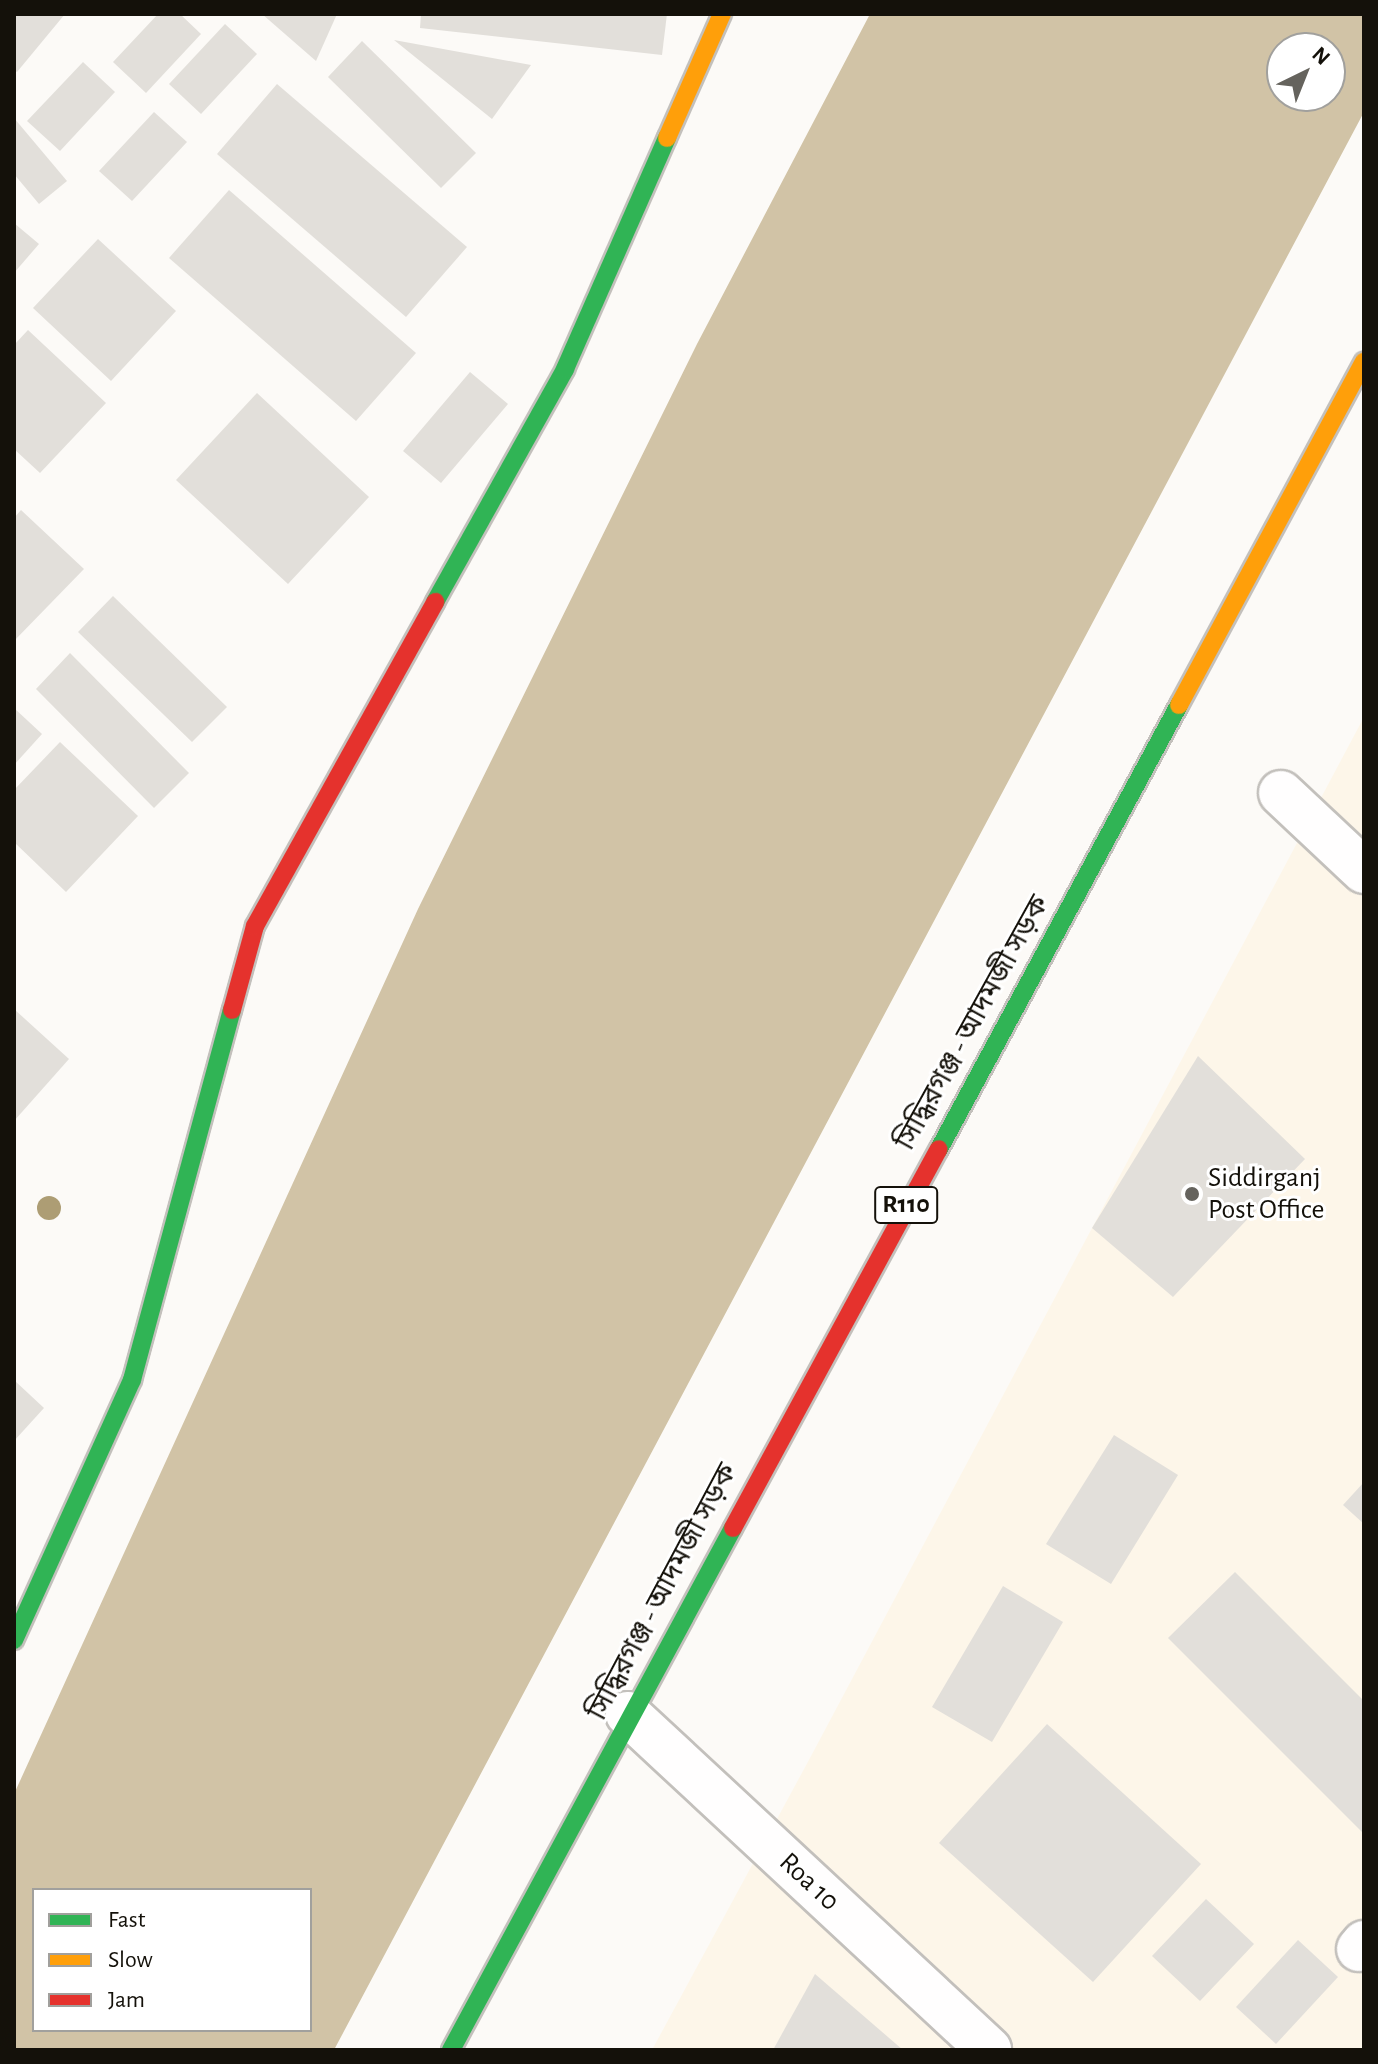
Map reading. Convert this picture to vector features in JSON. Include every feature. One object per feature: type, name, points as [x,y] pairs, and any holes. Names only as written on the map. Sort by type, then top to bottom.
[{"type":"main road","points":[[14,1640],[132,1380],[255,926],[565,369],[722,14]]},
{"type":"main road","name":"সিদ্ধিরগঞ্জ - আদমজী সড়ক","points":[[451,2050],[628,1714],[1364,362]]},
{"type":"street","points":[[1281,793],[1364,871]]},
{"type":"street","name":"Roa 10","points":[[628,1714],[989,2050]]},
{"type":"shaded area","points":[[870,14],[1364,14],[1364,112],[334,2050],[14,2050],[14,1794],[418,909],[697,344]]},
{"type":"shaded area","points":[[1364,717],[1364,2050],[652,2050],[810,1758]]},
{"type":"building","points":[[14,14],[65,14],[17,72],[14,70]]},
{"type":"building","points":[[158,14],[180,14],[201,34],[146,93],[113,62]]},
{"type":"building","points":[[262,14],[337,14],[316,61]]},
{"type":"building","points":[[421,14],[667,14],[662,55],[420,28]]},
{"type":"building","points":[[225,24],[257,54],[201,114],[169,84]]},
{"type":"building","points":[[394,40],[531,65],[492,119]]},
{"type":"building","points":[[362,41],[476,153],[441,188],[328,77]]},
{"type":"building","points":[[83,62],[115,92],[60,151],[27,121]]},
{"type":"building","points":[[277,84],[467,247],[406,317],[217,154]]},
{"type":"building","points":[[154,112],[187,142],[132,201],[99,171]]},
{"type":"building","points":[[14,118],[67,181],[39,204],[14,174]]},
{"type":"building","points":[[229,190],[416,353],[356,421],[169,258]]},
{"type":"building","points":[[14,223],[39,244],[14,273]]},
{"type":"building","points":[[98,239],[176,311],[111,381],[33,308]]},
{"type":"building","points":[[28,330],[106,403],[40,473],[14,449],[14,345]]},
{"type":"building","points":[[470,372],[508,404],[441,483],[403,451]]},
{"type":"building","points":[[257,393],[369,497],[288,584],[176,480]]},
{"type":"building","points":[[21,510],[84,569],[14,641],[14,518]]},
{"type":"building","points":[[113,596],[227,707],[192,742],[78,632]]},
{"type":"building","points":[[70,653],[189,773],[154,808],[36,689]]},
{"type":"building","points":[[14,708],[42,734],[14,765]]},
{"type":"building","points":[[60,742],[138,816],[66,892],[14,842],[14,790]]},
{"type":"building","points":[[14,1009],[69,1059],[14,1121]]},
{"type":"building","name":"Siddirganj Post Office","points":[[1198,1056],[1305,1159],[1173,1297],[1092,1228]]},
{"type":"building","points":[[14,1380],[44,1408],[14,1441]]},
{"type":"building","points":[[1114,1435],[1178,1475],[1111,1584],[1046,1544]]},
{"type":"building","points":[[1364,1482],[1364,1524],[1343,1505]]},
{"type":"building","points":[[1235,1572],[1364,1701],[1364,1834],[1168,1638]]},
{"type":"building","points":[[1003,1586],[1063,1622],[992,1742],[932,1707]]},
{"type":"building","points":[[1047,1724],[1201,1864],[1093,1982],[939,1843]]},
{"type":"building","points":[[1206,1899],[1254,1944],[1200,2001],[1152,1956]]},
{"type":"building","points":[[1298,1940],[1338,1977],[1276,2044],[1236,2007]]},
{"type":"building","points":[[815,1974],[903,2050],[773,2050]]},
{"type":"traffic: fast","points":[[435,602],[565,369],[667,138]]},
{"type":"traffic: fast","points":[[939,1149],[1179,705]]},
{"type":"traffic: fast","points":[[14,1640],[132,1380],[232,1010]]},
{"type":"traffic: fast","points":[[451,2050],[733,1528]]},
{"type":"traffic: slow","points":[[667,138],[722,14]]},
{"type":"traffic: slow","points":[[1179,705],[1364,362]]},
{"type":"traffic: jam","points":[[232,1010],[255,926],[435,602]]},
{"type":"traffic: jam","points":[[733,1528],[939,1149]]},
{"type":"place","name":"Siddirganj Post Office","points":[[1192,1194]]}]
